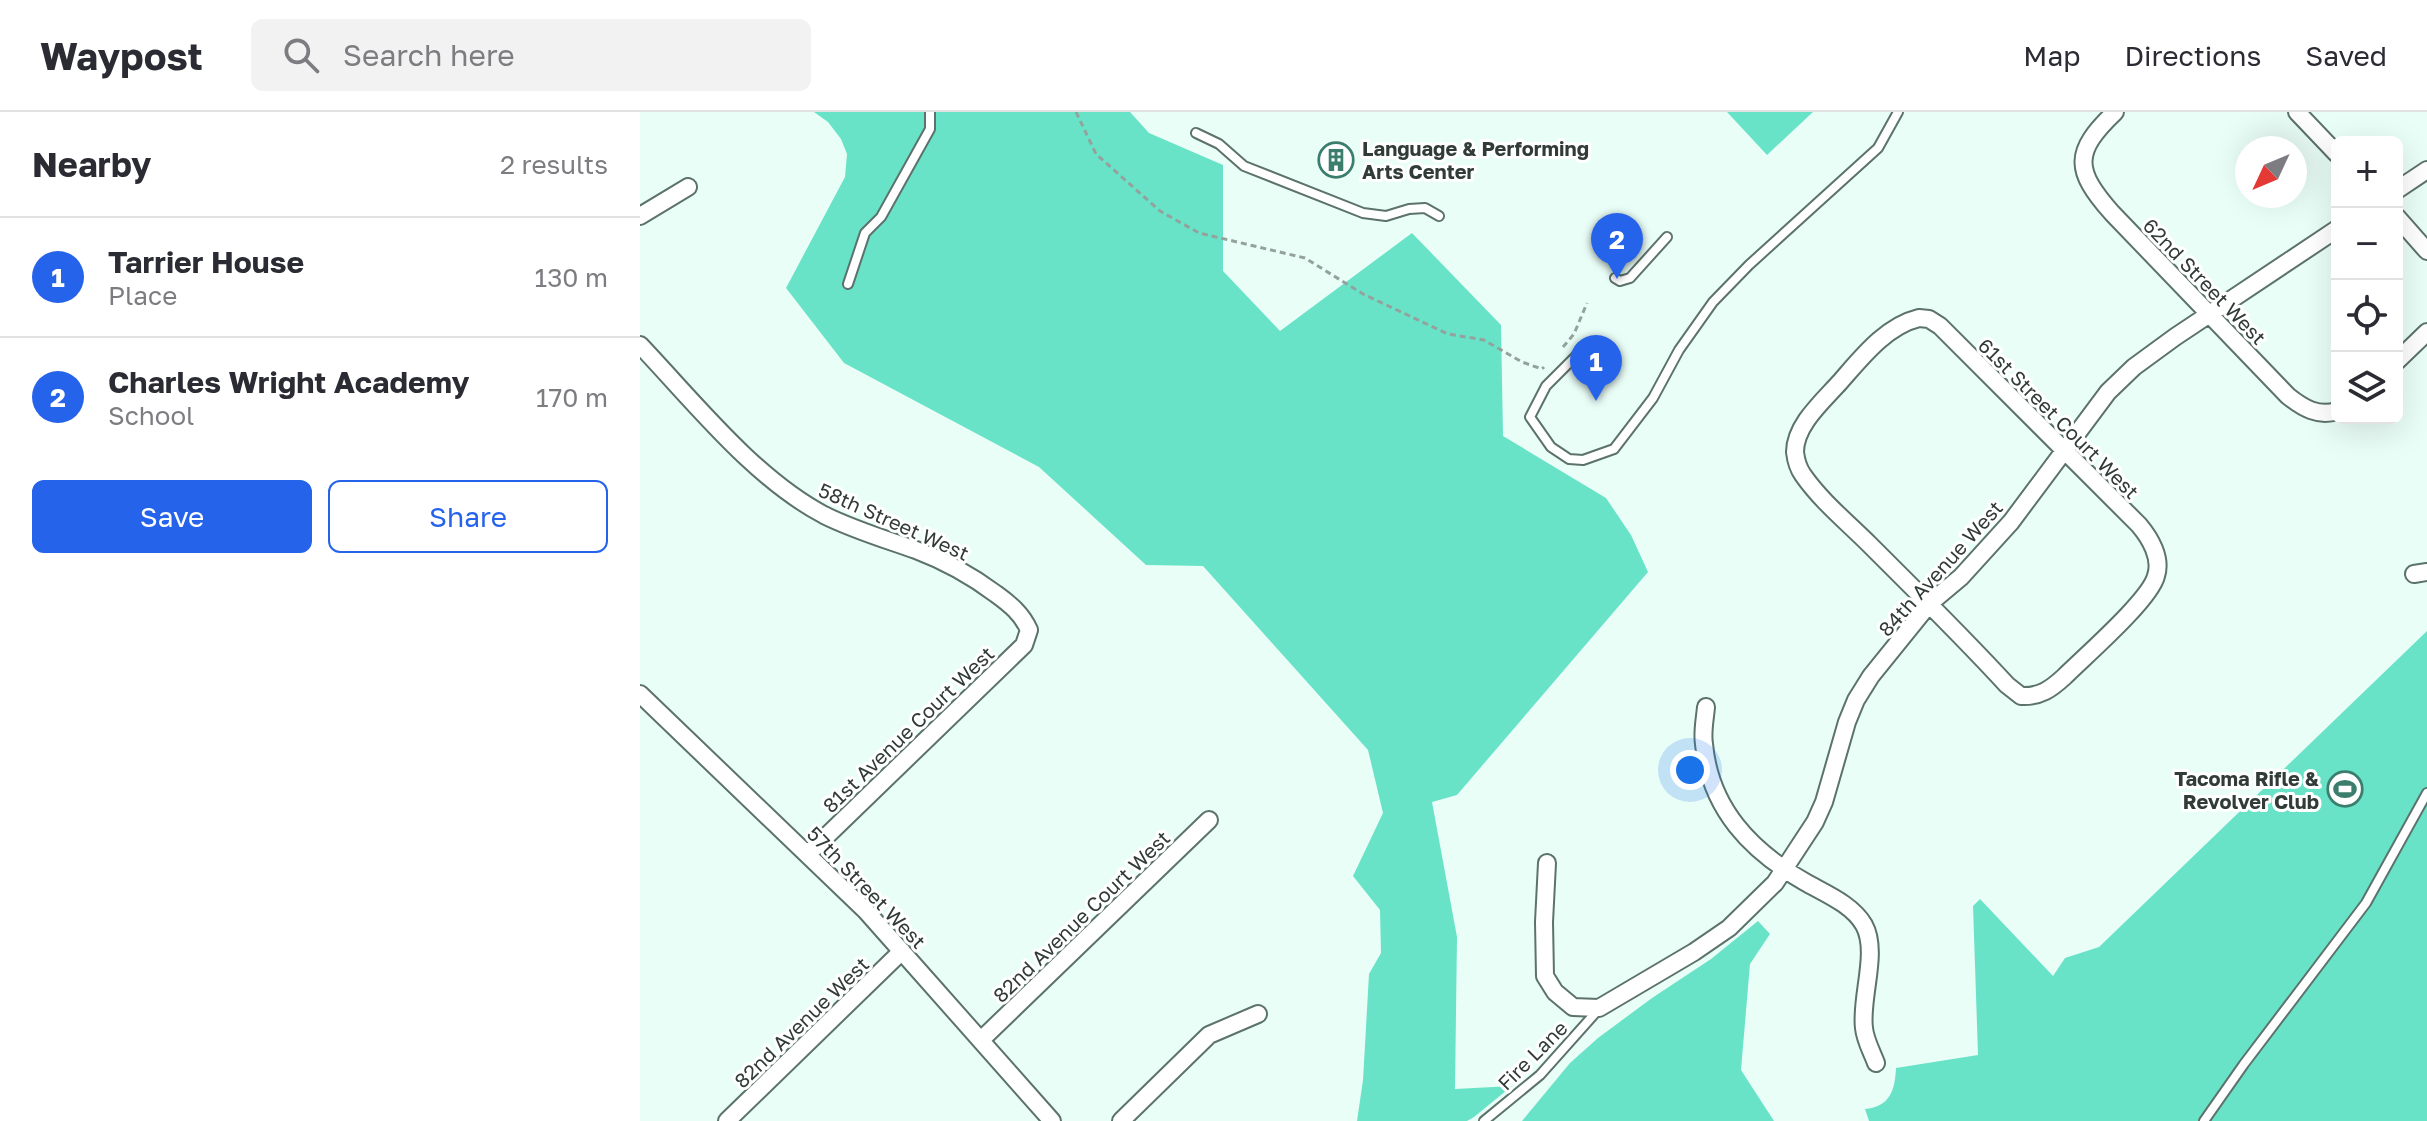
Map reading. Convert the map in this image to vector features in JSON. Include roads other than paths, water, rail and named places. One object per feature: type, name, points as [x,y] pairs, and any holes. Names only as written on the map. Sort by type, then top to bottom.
[{"type":"street","name":"62nd Street West","points":[[2115,112],[2092,135],[2085,148],[2085,172],[2093,190],[2288,396],[2311,410],[2331,412]]},
{"type":"street","points":[[2297,112],[2331,148]]},
{"type":"street","points":[[2403,186],[2427,170]]},
{"type":"street","points":[[640,216],[688,187]]},
{"type":"street","points":[[2403,224],[2427,251]]},
{"type":"street","name":"84th Avenue West","points":[[1599,1008],[1729,928],[1775,883],[1815,822],[1824,802],[1847,722],[1871,676],[1930,603],[1961,577],[2011,522],[2094,409],[2122,377],[2210,313],[2331,233]]},
{"type":"street","name":"61st Street Court West","points":[[1919,318],[1929,319],[1940,326],[2064,451],[2139,525],[2152,544],[2158,571],[2149,592],[2049,690],[2025,697],[2007,685],[1930,603],[1817,492],[1797,465],[1795,456],[1801,430],[1865,354],[1896,327],[1919,318]]},
{"type":"street","points":[[2403,355],[2427,332]]},
{"type":"street","name":"58th Street West","points":[[640,345],[743,453],[780,487],[845,525],[962,571],[1009,604],[1029,630]]},
{"type":"street","name":"81st Avenue Court West","points":[[808,854],[1024,645],[1029,630]]},
{"type":"street","name":"57th Street West","points":[[640,694],[866,911],[1052,1121]]},
{"type":"street","points":[[1706,707],[1703,742],[1707,766],[1717,794],[1738,830],[1759,852],[1846,906],[1864,924],[1869,939],[1864,1029],[1876,1063]]},
{"type":"street","name":"82nd Avenue Court West","points":[[981,1040],[1209,820]]},
{"type":"street","points":[[1547,863],[1545,976],[1555,992],[1573,1007],[1599,1008]]},
{"type":"street","name":"82nd Avenue West","points":[[727,1121],[902,951]]},
{"type":"street","points":[[1121,1121],[1209,1035],[1258,1014]]},
{"type":"lane","points":[[848,284],[865,233],[881,217],[930,129],[930,112]]},
{"type":"lane","points":[[1579,353],[1546,386],[1530,417],[1551,447],[1569,459],[1583,460],[1614,449],[1625,437],[1713,302],[1749,265],[1878,148],[1898,112]]},
{"type":"lane","points":[[1196,133],[1219,144],[1244,166],[1363,213],[1386,216],[1425,208],[1439,216]]},
{"type":"lane","points":[[1615,278],[1620,281],[1630,278],[1667,237]]},
{"type":"lane","points":[[2204,1121],[2366,903],[2427,793]]},
{"type":"lane","name":"Fire Lane","points":[[1484,1121],[1540,1075],[1599,1008]]},
{"type":"place","name":"Language & Performing Arts Center","points":[[1336,160]]},
{"type":"place","name":"Charles Wright Academy","points":[[1617,279]]},
{"type":"place","name":"Tarrier House","points":[[1596,401]]},
{"type":"place","name":"Tacoma Rifle & Revolver Club","points":[[2345,789]]}]
